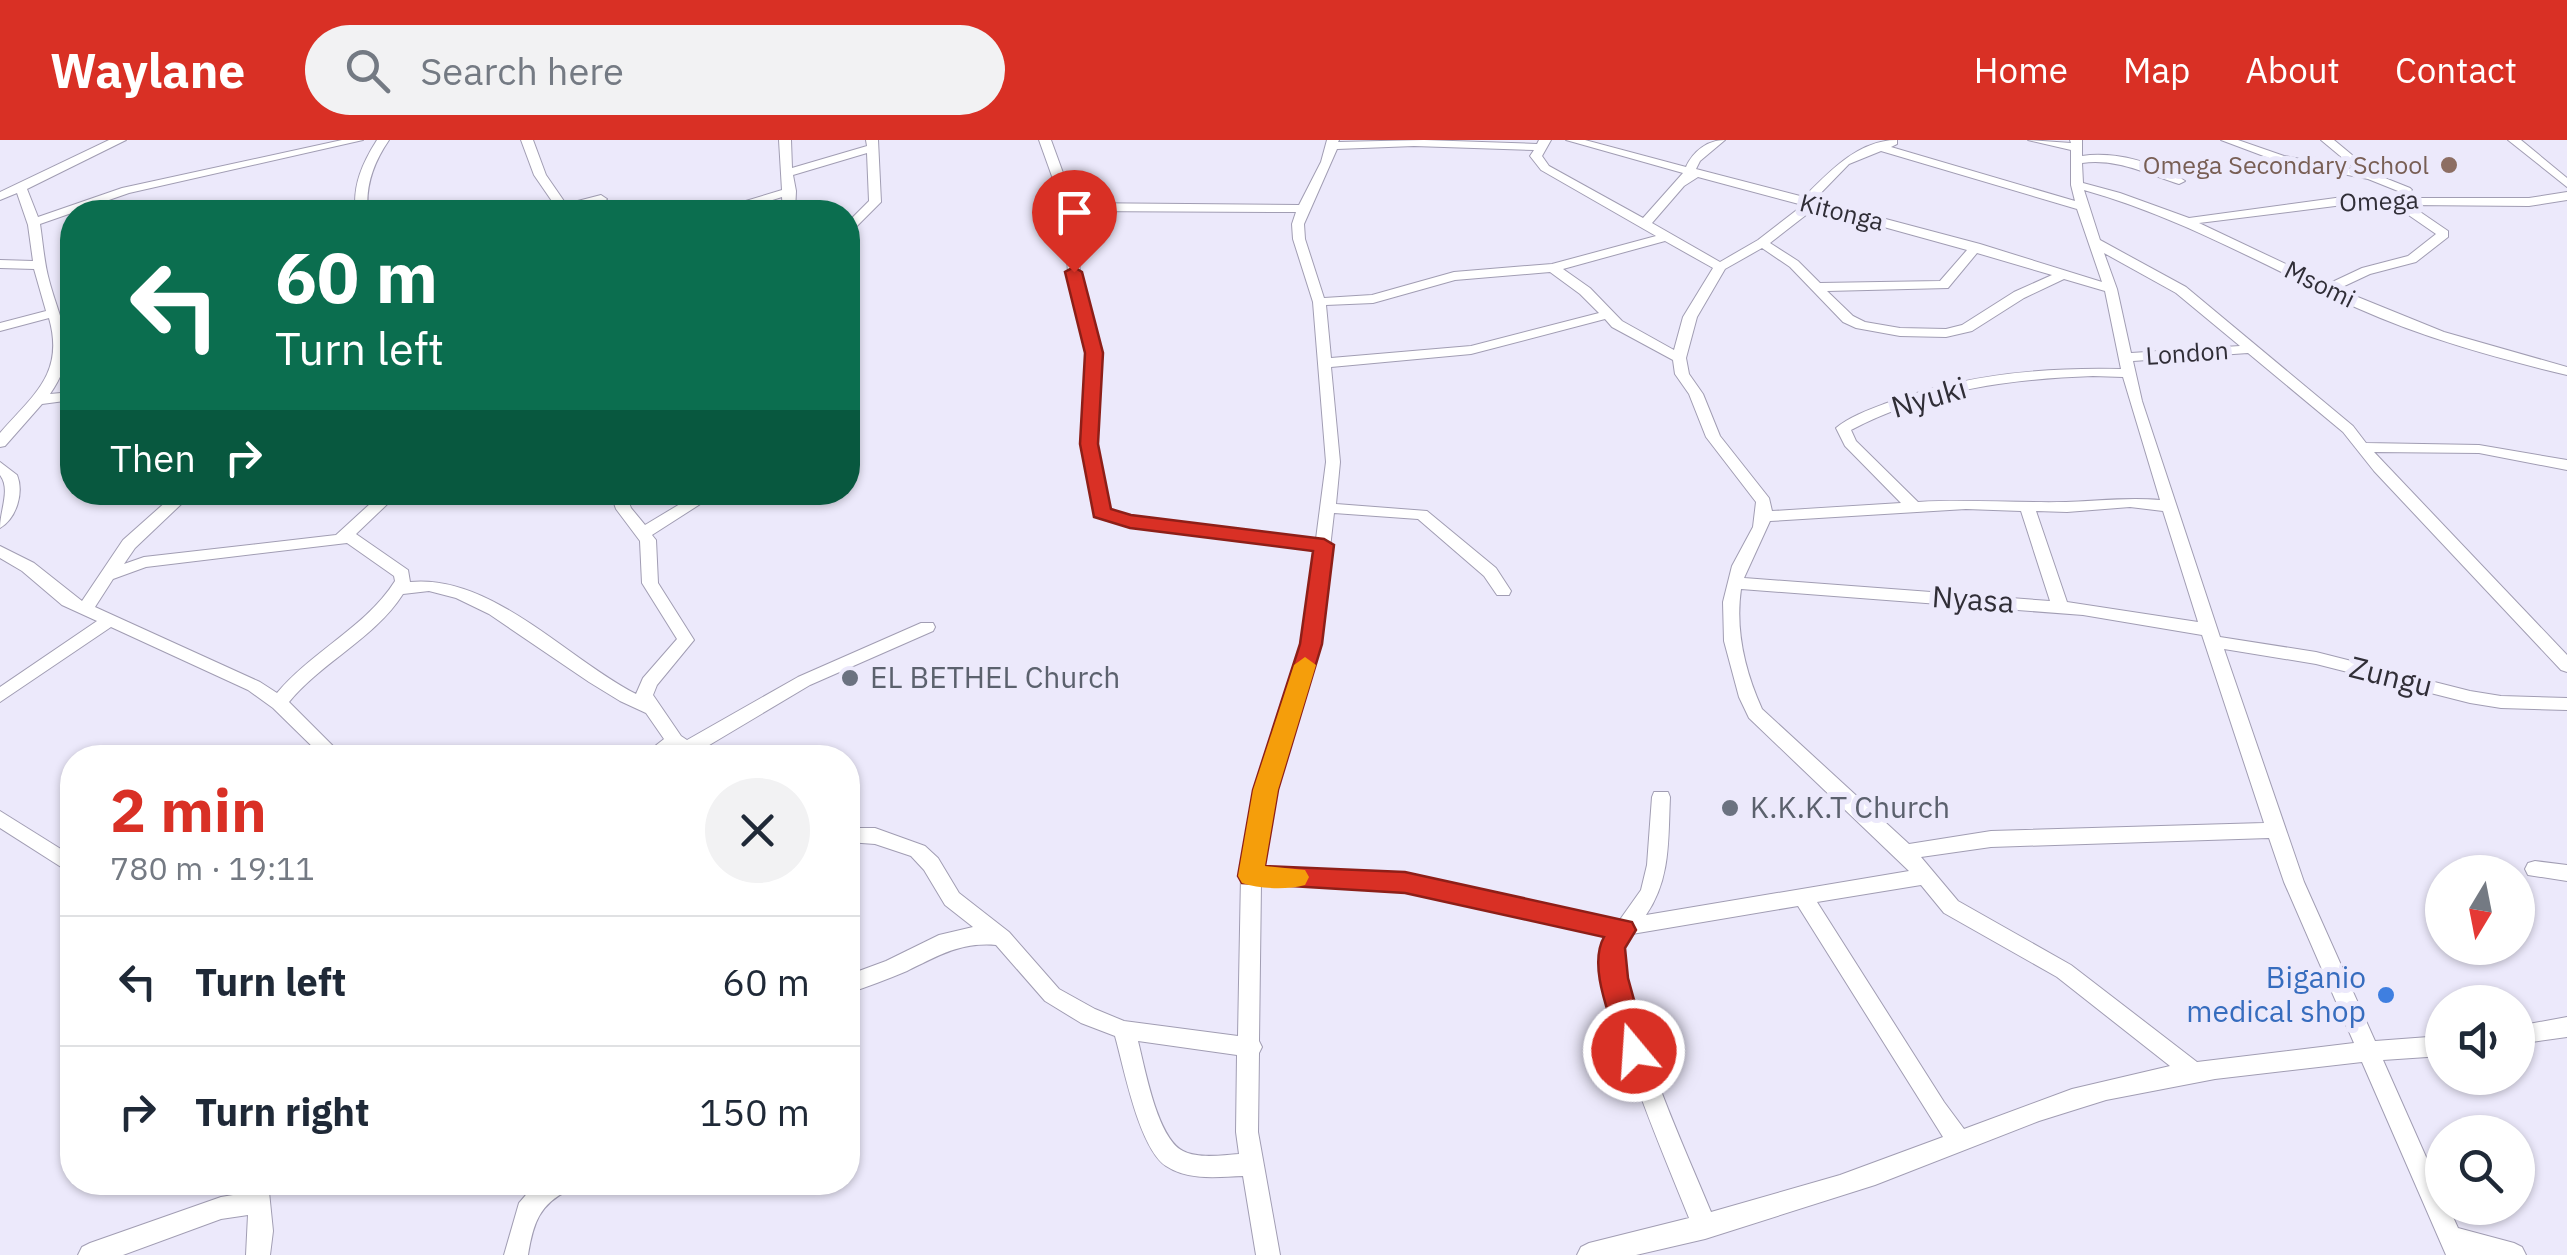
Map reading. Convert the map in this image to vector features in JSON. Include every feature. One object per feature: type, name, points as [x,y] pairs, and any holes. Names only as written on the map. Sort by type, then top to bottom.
[{"type":"street","points":[[83,153],[89,140]]},
{"type":"street","points":[[0,196],[83,153],[120,140]]},
{"type":"street","points":[[107,200],[138,187],[357,140]]},
{"type":"street","points":[[360,200],[369,163],[383,140]]},
{"type":"street","points":[[526,140],[553,200]]},
{"type":"street","points":[[785,140],[790,200]]},
{"type":"street","points":[[1045,140],[1069,207],[1074,272],[1094,353],[1089,444],[1102,513],[1130,521],[1324,545]]},
{"type":"street","name":"Kitonga","points":[[1572,140],[1976,247],[2111,289]]},
{"type":"street","points":[[1644,224],[1676,186],[1692,174],[1696,159],[1720,140]]},
{"type":"street","points":[[1897,140],[1845,162],[1808,204],[1762,243],[1720,267],[1690,317],[1680,358],[1682,374],[1696,394],[1713,437],[1764,501],[1765,516],[1734,583],[1733,636],[1742,682],[1755,713],[1904,852],[1951,906],[2064,971],[2195,1073]]},
{"type":"street","points":[[2034,140],[2131,163],[2178,181]]},
{"type":"street","points":[[2228,140],[2281,159],[2371,176],[2406,190],[2395,200],[2444,234],[2412,260],[2366,271],[2328,289]]},
{"type":"street","points":[[2328,140],[2371,176]]},
{"type":"street","points":[[2514,140],[2567,184]]},
{"type":"street","points":[[1268,1255],[1247,1132],[1251,876],[1266,790],[1311,644],[1334,438],[1319,302],[1299,239],[1302,209],[1317,186],[1333,143],[1543,143],[1536,156],[1545,168],[1720,267]]},
{"type":"street","points":[[786,174],[873,144],[875,202],[860,216]]},
{"type":"street","points":[[1882,148],[2082,207]]},
{"type":"street","points":[[2077,149],[2077,185],[2082,207],[2111,289],[2127,365],[2166,506],[2294,882],[2455,1247],[2514,1255]]},
{"type":"street","points":[[1,178],[23,187]]},
{"type":"street","name":"Msomi","points":[[2077,185],[2191,220],[2328,289],[2479,348],[2567,372]]},
{"type":"street","points":[[23,187],[40,248],[38,265],[60,339]]},
{"type":"street","points":[[761,200],[790,191]]},
{"type":"street","name":"Omega","points":[[2191,220],[2343,201],[2528,202],[2567,196]]},
{"type":"street","points":[[1069,207],[1302,209]]},
{"type":"street","points":[[34,222],[60,216]]},
{"type":"street","points":[[1319,302],[1373,299],[1454,276],[1553,268],[1664,237]]},
{"type":"street","points":[[2094,242],[2181,290],[2310,395],[2364,447],[2378,468],[2567,666]]},
{"type":"street","points":[[1762,243],[1794,264],[1844,316],[1860,325],[1946,333],[1967,328],[2019,294],[2065,274]]},
{"type":"street","points":[[1818,287],[1944,285],[1976,247]]},
{"type":"street","points":[[0,264],[38,265]]},
{"type":"street","points":[[1553,268],[1586,290],[1606,315],[1627,331],[1680,358]]},
{"type":"street","points":[[0,327],[53,313]]},
{"type":"street","points":[[1326,363],[1470,350],[1606,315]]},
{"type":"street","name":"London","points":[[2127,365],[2248,348]]},
{"type":"street","points":[[0,443],[38,400],[60,361]]},
{"type":"street","name":"Nyuki","points":[[1915,508],[1850,443],[1843,428],[1940,392],[2018,375],[2127,365]]},
{"type":"street","points":[[38,400],[60,397]]},
{"type":"street","points":[[2364,447],[2479,450],[2567,464]]},
{"type":"street","points":[[0,466],[12,478],[14,494],[0,523]]},
{"type":"street","points":[[1765,516],[2130,502],[2166,506]]},
{"type":"street","points":[[85,609],[129,544],[172,505]]},
{"type":"street","points":[[106,576],[144,562],[324,544],[348,536],[375,505]]},
{"type":"street","points":[[622,505],[650,548],[650,583],[686,640],[648,682],[644,696],[685,745]]},
{"type":"street","points":[[644,534],[691,505]]},
{"type":"street","points":[[2026,506],[2060,606]]},
{"type":"street","points":[[1329,508],[1410,510],[1422,514],[1490,572],[1503,591]]},
{"type":"street","points":[[348,536],[402,574],[399,589]]},
{"type":"street","points":[[0,551],[28,567],[68,601],[254,686],[279,703],[323,745]]},
{"type":"street","points":[[279,703],[296,680],[399,589],[422,583],[463,596],[545,641],[610,691],[655,710]]},
{"type":"street","name":"Nyasa","points":[[1734,583],[2060,606],[2212,636]]},
{"type":"street","points":[[0,696],[108,621]]},
{"type":"street","points":[[695,745],[804,681],[927,627]]},
{"type":"street","name":"Zungu","points":[[2212,636],[2501,702],[2567,704]]},
{"type":"street","points":[[1661,798],[1658,865],[1650,893],[1612,946],[1619,1006],[1705,1226]]},
{"type":"street","points":[[0,818],[60,858]]},
{"type":"street","points":[[1904,852],[1991,839],[2275,830]]},
{"type":"street","points":[[860,836],[876,836],[918,851],[931,864],[952,899],[1002,938],[1052,995],[1088,1016],[1124,1030],[1251,1048]]},
{"type":"street","points":[[2535,869],[2567,873]]},
{"type":"street","points":[[1251,876],[1405,882],[1626,928],[1924,876]]},
{"type":"street","points":[[1802,896],[1936,1110],[1962,1143]]},
{"type":"street","points":[[860,980],[894,967],[945,938],[963,934],[1002,938]]},
{"type":"street","points":[[2535,1032],[2567,1027]]},
{"type":"street","points":[[1124,1030],[1158,1141],[1172,1158],[1191,1164],[1253,1165]]},
{"type":"street","points":[[1589,1255],[1705,1226],[1962,1143],[2081,1098],[2139,1082],[2425,1047]]},
{"type":"street","points":[[90,1255],[251,1195]]},
{"type":"street","points":[[258,1195],[258,1255]]},
{"type":"street","points":[[516,1255],[526,1195]]},
{"type":"street","points":[[522,1216],[538,1195]]},
{"type":"slow traffic","points":[[1296,877],[1251,876],[1266,790],[1305,665]]},
{"type":"place","name":"Omega Secondary School","points":[[2449,165]]},
{"type":"place","name":"EL BETHEL Church","points":[[850,678]]},
{"type":"place","name":"K.K.K.T Church","points":[[1730,808]]},
{"type":"place","name":"Biganio medical shop","points":[[2386,995]]},
{"type":"route","points":[[1074,272],[1094,353],[1089,444],[1102,513],[1130,521],[1324,545],[1311,644],[1266,790],[1251,876],[1405,882],[1623,930],[1612,946],[1614,978],[1634,1051]]}]
